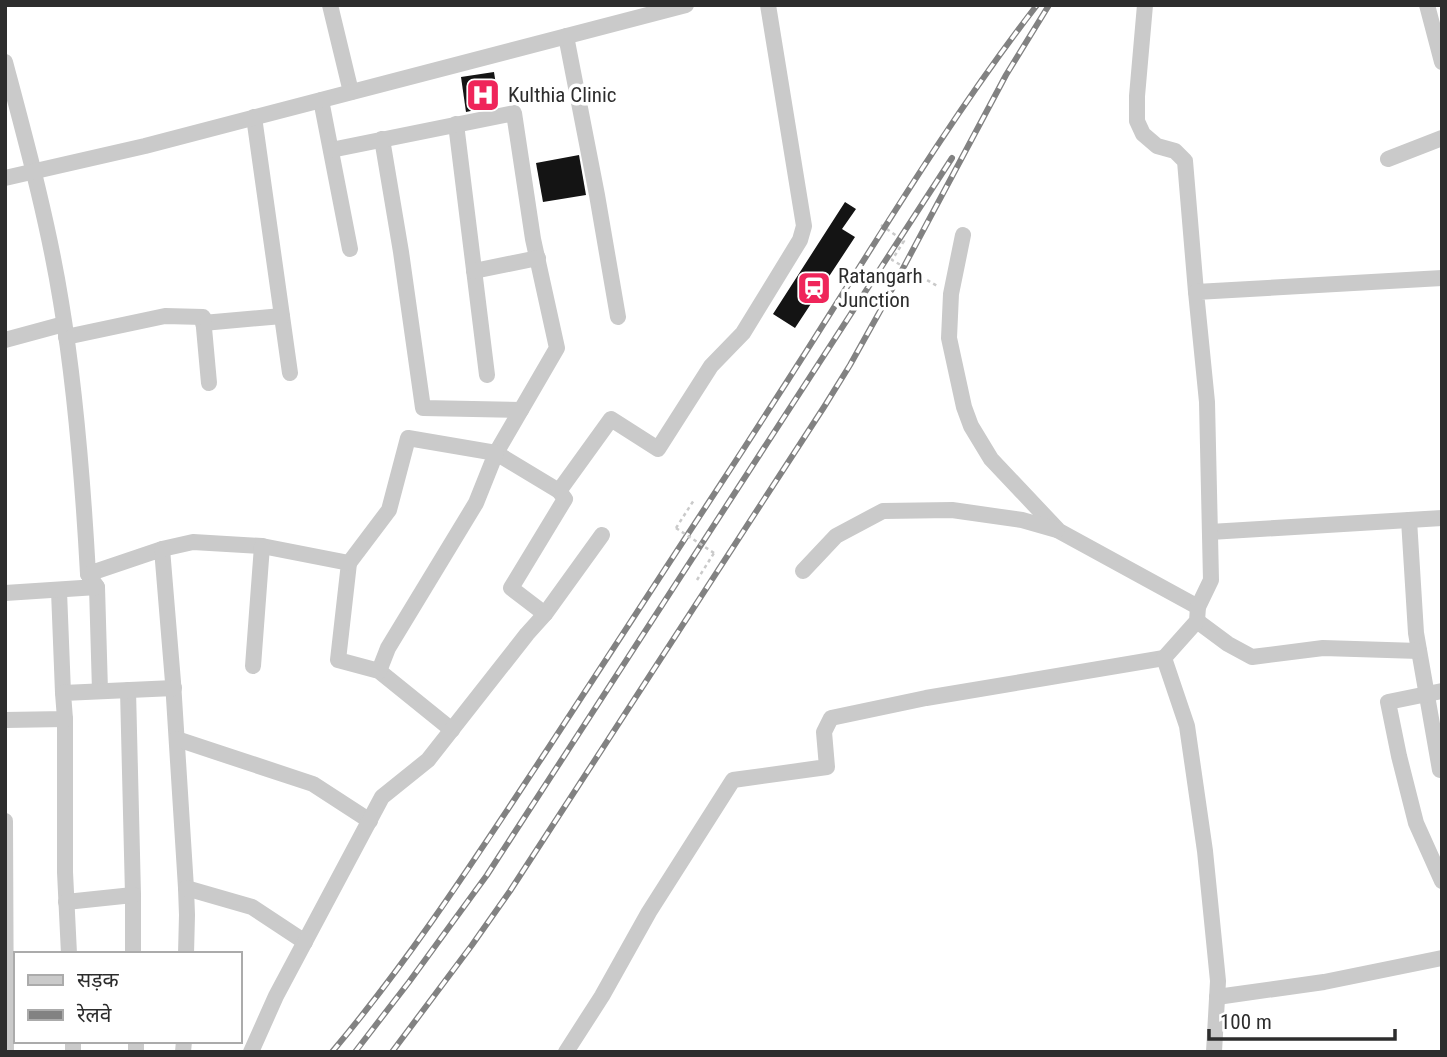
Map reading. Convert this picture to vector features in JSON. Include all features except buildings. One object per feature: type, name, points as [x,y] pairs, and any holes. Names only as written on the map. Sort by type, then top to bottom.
[{"type":"street","points":[[330,5],[351,92]]},
{"type":"street","points":[[5,178],[145,146],[686,5]]},
{"type":"street","points":[[559,491],[611,419],[657,449],[711,366],[743,332],[800,240],[804,226],[768,5]]},
{"type":"street","points":[[565,1052],[603,996],[649,912],[733,780],[827,767],[824,732],[831,719],[926,698],[1164,658],[1197,614],[1211,580],[1207,402],[1185,161],[1175,150],[1157,146],[1143,134],[1137,121],[1144,5]]},
{"type":"street","points":[[1427,5],[1442,62]]},
{"type":"street","points":[[566,36],[618,317]]},
{"type":"street","points":[[5,62],[34,172],[61,302],[81,462],[88,574],[97,587],[100,691]]},
{"type":"street","points":[[321,100],[350,249]]},
{"type":"street","points":[[331,150],[514,113],[538,258],[557,348],[496,453],[476,503],[388,648],[379,671]]},
{"type":"street","points":[[254,117],[290,373]]},
{"type":"street","points":[[456,124],[487,374]]},
{"type":"street","points":[[1388,159],[1442,138]]},
{"type":"street","points":[[382,139],[423,408],[521,410]]},
{"type":"street","points":[[963,235],[951,294],[949,338],[964,407],[971,426],[991,459],[1059,531]]},
{"type":"street","points":[[474,271],[538,258]]},
{"type":"street","points":[[1196,292],[1442,278]]},
{"type":"street","points":[[5,340],[165,316],[203,317],[209,383]]},
{"type":"street","points":[[203,323],[282,316]]},
{"type":"street","points":[[452,730],[379,671],[338,660],[349,563],[389,510],[408,438],[496,453],[559,491],[565,499],[511,588],[544,614]]},
{"type":"street","points":[[803,571],[836,536],[883,511],[951,510],[1021,520],[1059,531],[1197,614],[1227,644],[1252,657],[1322,648],[1419,651]]},
{"type":"street","points":[[1210,532],[1442,518]]},
{"type":"street","points":[[1409,520],[1416,633],[1419,651],[1434,692],[1440,770]]},
{"type":"street","points":[[251,1052],[276,996],[382,797],[428,760],[544,614],[602,535]]},
{"type":"street","points":[[88,574],[162,549],[193,542],[262,546],[349,563]]},
{"type":"street","points":[[253,666],[262,546]]},
{"type":"street","points":[[162,549],[174,688],[186,888],[186,952]]},
{"type":"street","points":[[5,593],[97,587]]},
{"type":"street","points":[[59,591],[65,719],[65,872],[69,952]]},
{"type":"street","points":[[1164,658],[1187,726],[1205,851],[1218,981],[1214,1052]]},
{"type":"street","points":[[63,694],[174,688]]},
{"type":"street","points":[[128,690],[133,952]]},
{"type":"street","points":[[1434,692],[1388,702],[1416,823],[1441,875]]},
{"type":"street","points":[[5,709],[6,720],[65,719]]},
{"type":"street","points":[[177,739],[313,784],[370,821]]},
{"type":"street","points":[[5,821],[6,1052]]},
{"type":"street","points":[[186,888],[252,907],[305,942]]},
{"type":"street","points":[[66,902],[133,895]]},
{"type":"street","points":[[1217,997],[1324,982],[1442,958]]},
{"type":"path","points":[[881,225],[904,241],[892,260],[951,294]]},
{"type":"path","points":[[694,500],[676,528],[714,553],[696,580]]},
{"type":"railway","points":[[332,1052],[418,941],[471,864],[758,426],[908,190],[1003,50],[1037,5]]},
{"type":"railway","points":[[392,1052],[510,891],[824,407],[884,304],[1006,75],[1049,5]]},
{"type":"railway","points":[[355,1052],[487,875],[952,158]]},
{"type":"place","name":"Kulthia Clinic","points":[[483,95]]},
{"type":"place","name":"Ratangarh Junction","points":[[814,288]]}]
